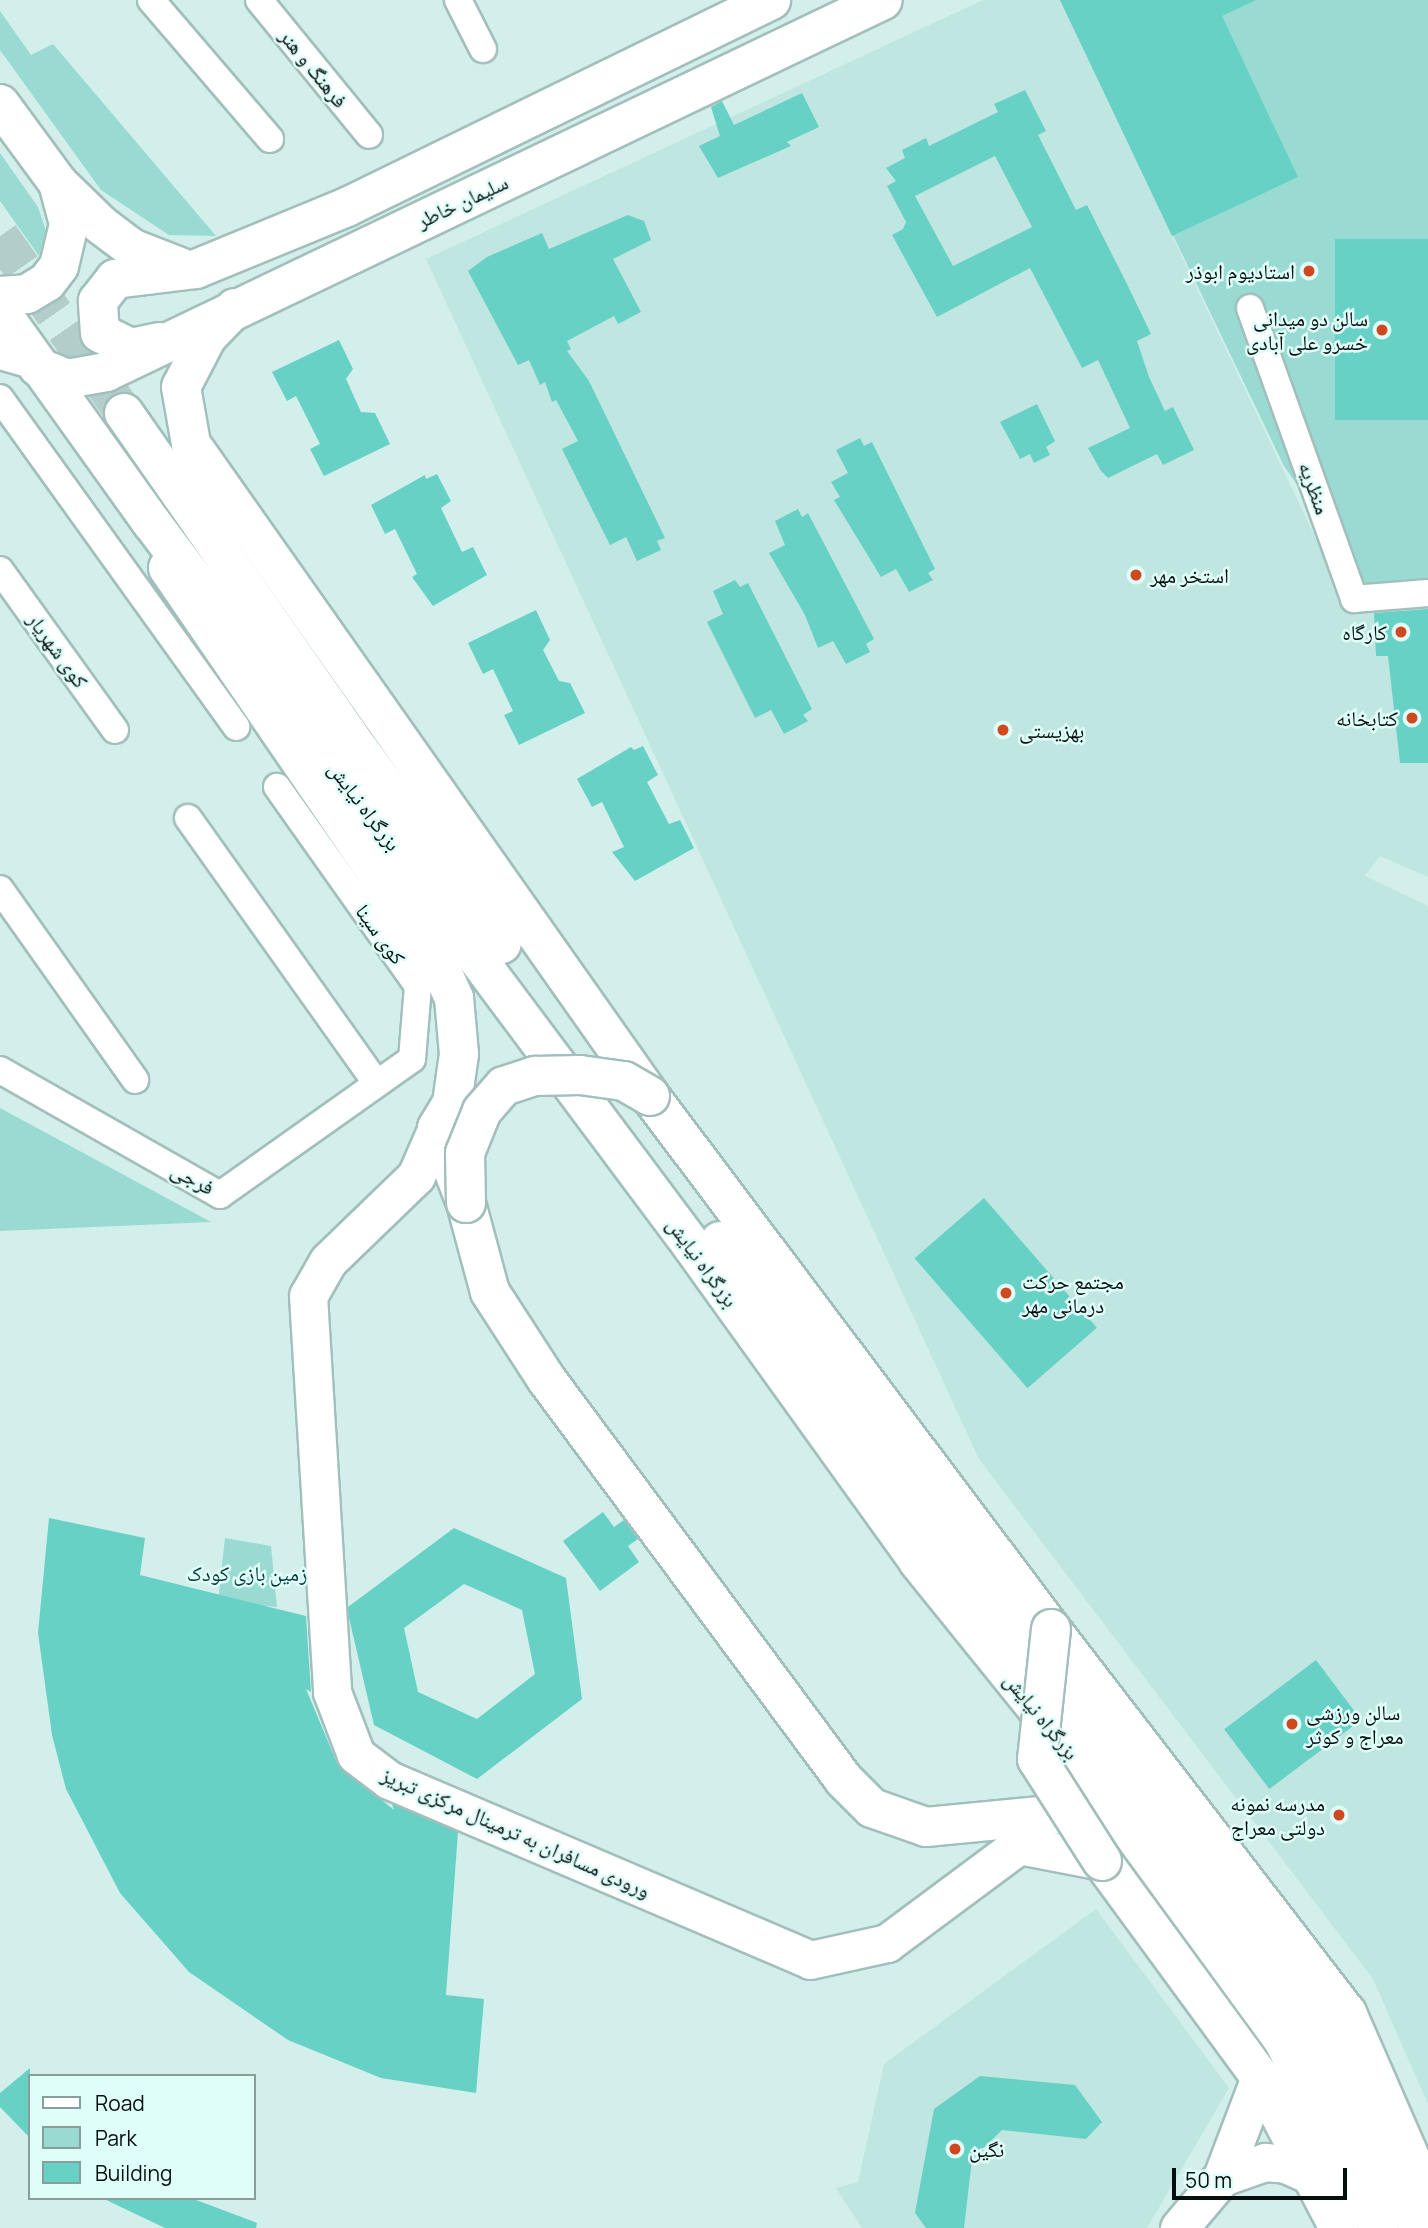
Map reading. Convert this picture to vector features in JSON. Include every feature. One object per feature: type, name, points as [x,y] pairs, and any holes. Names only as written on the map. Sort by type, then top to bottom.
[{"type":"main road","name":"سلیمان خاطر","points":[[174,338],[144,347],[116,343],[100,333],[98,301],[103,290],[115,279],[196,269],[347,207],[771,0]]},
{"type":"main road","name":"سلیمان خاطر","points":[[38,367],[56,377],[84,378],[106,372],[234,308],[883,0]]},
{"type":"main road","points":[[0,104],[58,183],[131,248],[166,265],[196,269]]},
{"type":"main road","points":[[0,296],[27,294],[47,282],[60,266],[69,224],[58,183]]},
{"type":"main road","points":[[234,308],[207,337],[181,387],[191,444],[650,1096],[1051,1629],[1348,2013],[1428,2198]]},
{"type":"main road","name":"بزرگراه نیایش","points":[[0,311],[152,523],[692,1246],[918,1561],[1084,1767],[1283,2040],[1379,2228]]},
{"type":"main road","name":"بزرگراه نیایش","points":[[124,413],[349,736],[711,1229],[944,1542],[1106,1743],[1312,2025],[1420,2228]]},
{"type":"main road","points":[[152,523],[171,579],[437,961],[454,998],[459,1054],[452,1103],[437,1128],[466,1203],[490,1292],[547,1380],[843,1779],[872,1808],[926,1827],[1071,1813]]},
{"type":"main road","points":[[466,1203],[465,1153],[482,1111],[504,1086],[535,1076],[580,1075],[624,1081],[650,1096]]},
{"type":"main road","points":[[1051,1629],[1037,1759],[1102,1861],[1260,2077],[1308,2174],[1339,2228]]},
{"type":"street","points":[[151,0],[270,138]]},
{"type":"street","name":"فرهنگ و هنر","points":[[259,0],[369,135]]},
{"type":"street","points":[[458,0],[483,49]]},
{"type":"street","name":"منظریه","points":[[1250,308],[1354,598],[1428,593]]},
{"type":"street","points":[[0,356],[38,367]]},
{"type":"street","points":[[0,398],[236,727]]},
{"type":"street","name":"کوی شهریار","points":[[0,569],[115,730]]},
{"type":"street","name":"کوی سینا","points":[[277,788],[418,986],[411,1059],[376,1083]]},
{"type":"street","points":[[188,818],[376,1083]]},
{"type":"street","points":[[0,889],[135,1080]]},
{"type":"street","name":"فرجی","points":[[0,1070],[220,1195],[376,1083]]},
{"type":"street","name":"ورودی مسافران به ترمینال مرکزی تبریز","points":[[437,1128],[416,1176],[328,1261],[308,1296],[332,1692],[356,1755],[389,1780],[810,1960],[887,1943],[1019,1845],[1102,1861]]},
{"type":"street","points":[[1179,2228],[1222,2177],[1260,2077]]},
{"type":"street","points":[[1222,2177],[1265,2161],[1286,2164],[1308,2174]]},
{"type":"shaded area","name":"بهزیستی","points":[[983,0],[1060,0],[1347,604],[1428,600],[1428,877],[1380,856],[1365,876],[1428,906],[1428,2104],[1373,1979],[979,1459],[426,259]]},
{"type":"shaded area","points":[[1096,1909],[1229,2088],[1147,2228],[862,2228],[836,2188],[858,2182],[884,2064]]},
{"type":"green space","name":"استادیوم ابوذر","points":[[1060,0],[1428,0],[1428,590],[1371,593],[1284,466]]},
{"type":"green space","points":[[0,11],[31,55],[53,44],[216,236],[169,235],[101,190],[0,50]]},
{"type":"green space","points":[[0,153],[38,207],[46,231],[39,256],[0,201]]},
{"type":"green space","points":[[0,1108],[211,1222],[0,1231]]},
{"type":"green space","name":"زمین بازی کودک","points":[[225,1538],[271,1546],[277,1607],[218,1601]]},
{"type":"building","points":[[1060,0],[1256,0],[1222,16],[1298,177],[1172,236]]},
{"type":"building","points":[[1025,90],[1046,131],[1038,135],[1076,210],[1087,205],[1151,334],[1137,341],[1149,377],[1165,411],[1173,407],[1194,450],[1163,465],[1157,454],[1108,478],[1101,471],[1088,448],[1130,428],[1098,360],[1082,368],[1030,268],[937,317],[892,235],[903,229],[906,222],[887,186],[896,181],[886,168],[905,158],[902,150],[926,138],[929,146],[998,112],[994,104]],"holes":[[[995,156],[1032,227],[953,266],[915,196]]]},
{"type":"building","points":[[802,93],[819,127],[787,142],[791,146],[718,178],[699,146],[720,136],[711,107],[722,101],[734,125]]},
{"type":"building","points":[[628,215],[644,221],[651,240],[613,259],[641,312],[618,324],[614,316],[567,341],[571,349],[567,351],[589,381],[665,538],[657,541],[661,550],[637,561],[626,537],[610,545],[562,449],[578,441],[556,400],[552,402],[545,382],[540,385],[529,360],[518,365],[468,271],[487,257],[542,233],[549,249]]},
{"type":"building","name":"سالن دو میدانی خسرو علی آبادی","points":[[1335,239],[1428,239],[1428,420],[1335,420]]},
{"type":"building","points":[[339,340],[353,369],[346,379],[361,412],[375,413],[390,444],[324,476],[310,449],[320,444],[296,396],[287,401],[272,372]]},
{"type":"building","points":[[1037,404],[1055,441],[1046,447],[1050,455],[1034,463],[1030,454],[1020,459],[1000,422]]},
{"type":"building","points":[[860,438],[864,446],[872,442],[935,569],[928,573],[933,580],[909,592],[896,569],[881,577],[834,500],[840,497],[831,482],[848,473],[836,450]]},
{"type":"building","points":[[437,474],[451,501],[441,508],[462,552],[473,547],[487,575],[433,606],[412,577],[417,574],[395,529],[385,534],[371,505],[425,475],[426,479]]},
{"type":"building","points":[[798,509],[802,517],[808,513],[874,639],[866,644],[870,652],[846,664],[833,641],[818,648],[805,615],[769,553],[785,545],[775,521]]},
{"type":"building","points":[[735,580],[740,587],[748,583],[812,709],[803,715],[808,721],[784,734],[771,710],[755,718],[707,622],[723,614],[713,591]]},
{"type":"building","points":[[1428,609],[1428,763],[1400,763],[1388,656],[1376,656],[1374,613]]},
{"type":"building","points":[[536,610],[550,640],[543,650],[559,681],[570,683],[585,713],[519,745],[504,715],[513,711],[493,669],[483,674],[468,643]]},
{"type":"building","points":[[643,746],[658,775],[647,782],[669,824],[680,820],[694,848],[635,881],[612,852],[624,847],[602,802],[592,807],[577,779],[631,747],[634,750]]},
{"type":"building","name":"مجتمع حرکت درمانی مهر","points":[[984,1198],[1097,1328],[1027,1388],[915,1258]]},
{"type":"building","points":[[603,1512],[614,1527],[624,1520],[638,1539],[628,1546],[639,1562],[600,1591],[563,1541]]},
{"type":"building","points":[[49,1518],[145,1538],[140,1575],[306,1616],[311,1692],[306,1689],[337,1763],[394,1810],[392,1804],[458,1832],[446,1995],[484,1999],[476,2093],[381,2078],[288,2040],[189,1972],[120,1893],[66,1789],[52,1735],[38,1633]]},
{"type":"building","points":[[454,1528],[566,1578],[582,1699],[477,1779],[374,1725],[348,1607]],"holes":[[[464,1584],[522,1610],[535,1674],[477,1719],[418,1692],[404,1628]]]},
{"type":"building","name":"سالن ورزشی معراج و کوثر","points":[[1316,1660],[1361,1720],[1269,1789],[1224,1729]]},
{"type":"building","points":[[30,2068],[28,2136],[0,2107],[0,2093]]},
{"type":"building","name":"نگین","points":[[980,2076],[1075,2085],[1102,2122],[1086,2139],[1002,2130],[972,2159],[964,2228],[926,2228],[915,2213],[934,2109]]},
{"type":"building","points":[[106,2200],[196,2200],[257,2223],[256,2228],[165,2228]]},
{"type":"tunnel","points":[[0,236],[124,413]]},
{"type":"place","name":"استادیوم ابوذر","points":[[1309,271]]},
{"type":"place","name":"سالن دو میدانی خسرو علی آبادی","points":[[1382,330]]},
{"type":"place","name":"استخر مهر","points":[[1136,575]]},
{"type":"place","name":"کارگاه","points":[[1401,632]]},
{"type":"place","name":"کتابخانه","points":[[1412,718]]},
{"type":"place","name":"بهزیستی","points":[[1003,730]]},
{"type":"place","name":"مجتمع حرکت درمانی مهر","points":[[1006,1293]]},
{"type":"place","name":"سالن ورزشی معراج و کوثر","points":[[1292,1724]]},
{"type":"place","name":"مدرسه نمونه دولتی معراج","points":[[1339,1815]]},
{"type":"place","name":"نگین","points":[[955,2149]]}]
